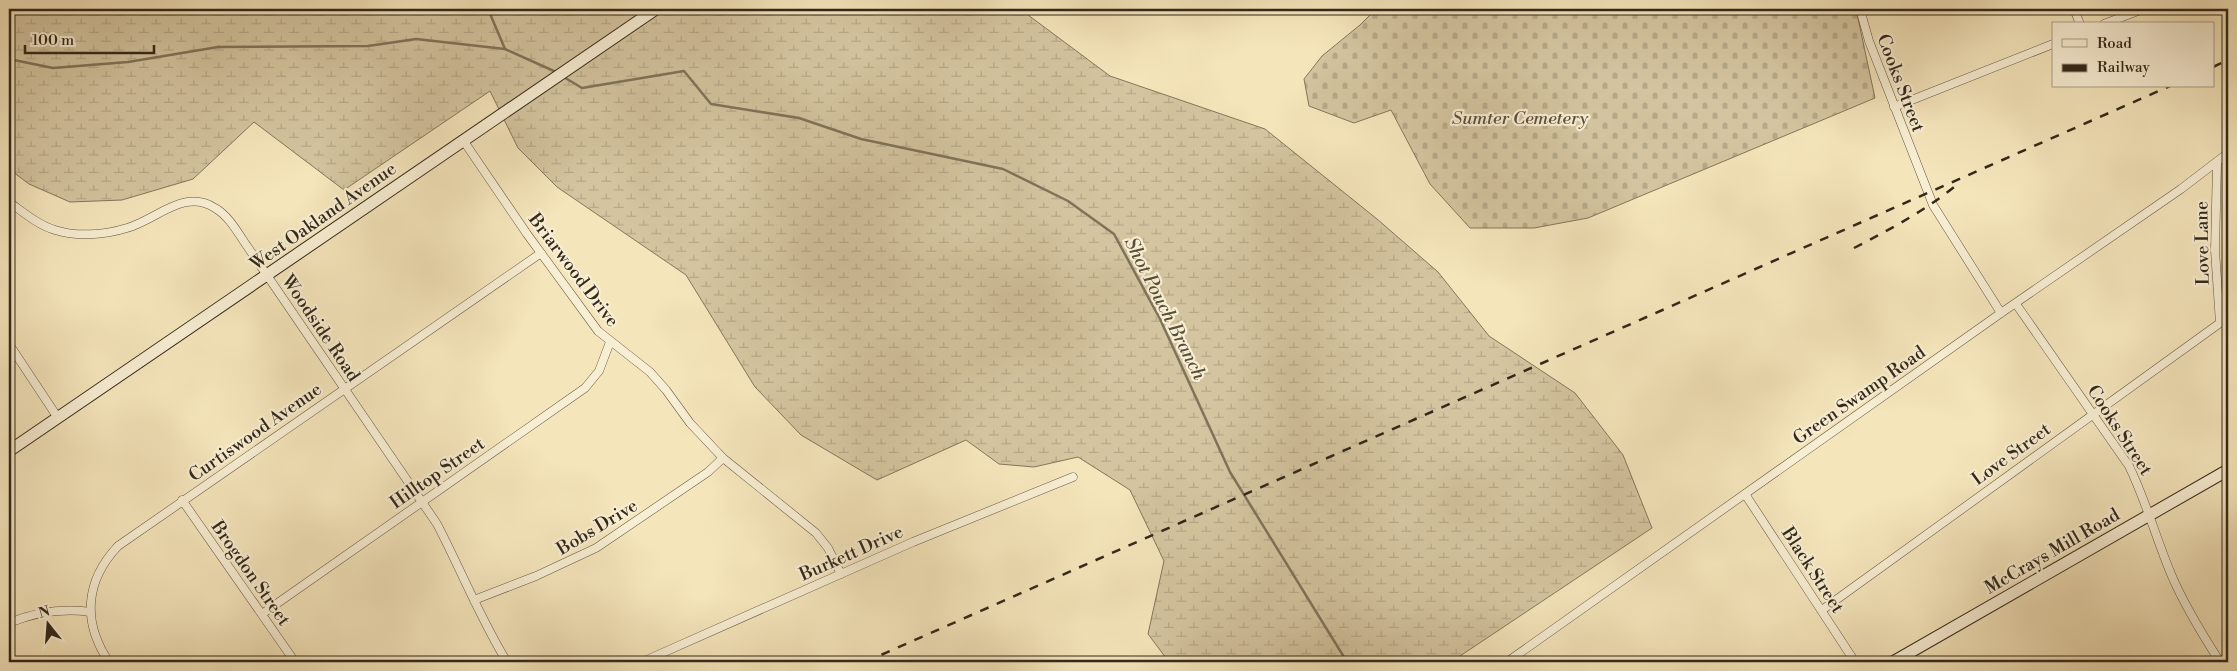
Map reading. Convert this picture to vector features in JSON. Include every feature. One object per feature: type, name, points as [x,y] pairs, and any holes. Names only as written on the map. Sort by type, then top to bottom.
[{"type":"street","name":"West Oakland Avenue","points":[[9,451],[656,9]]},
{"type":"street","name":"Cooks Street","points":[[1862,9],[1864,27],[1933,205],[2001,312]]},
{"type":"street","points":[[2074,9],[2079,22]]},
{"type":"street","points":[[2109,22],[2143,9]]},
{"type":"street","points":[[1894,107],[2052,44]]},
{"type":"street","name":"Briarwood Drive","points":[[463,140],[589,321],[610,342],[642,364],[658,379],[690,423],[723,458],[816,533],[828,548],[841,574]]},
{"type":"street","name":"Green Swamp Road","points":[[1507,662],[2001,312],[2016,304],[2217,163],[2228,153]]},
{"type":"street","name":"Love Lane","points":[[2217,163],[2216,274],[2220,323]]},
{"type":"street","name":"Woodside Road","points":[[9,202],[40,224],[54,230],[82,234],[127,228],[143,222],[176,204],[189,201],[204,203],[222,213],[436,524],[507,662]]},
{"type":"street","name":"Curtiswood Avenue","points":[[109,662],[96,640],[90,612],[94,585],[101,567],[109,556],[130,536],[541,253]]},
{"type":"street","name":"Cooks Street","points":[[2016,304],[2129,466],[2178,589],[2220,662]]},
{"type":"street","name":"Love Street","points":[[1822,610],[2220,323]]},
{"type":"street","name":"Hilltop Street","points":[[262,614],[585,388],[599,371],[610,342]]},
{"type":"street","points":[[9,344],[58,418]]},
{"type":"street","name":"Bobs Drive","points":[[474,600],[536,576],[596,548],[708,472],[723,458]]},
{"type":"street","name":"McCrays Mill Road","points":[[1893,662],[2228,470]]},
{"type":"street","name":"Burkett Drive","points":[[642,662],[913,542],[1073,477]]},
{"type":"street","name":"Black Street","points":[[1745,494],[1855,662]]},
{"type":"street","name":"Brogdon Street","points":[[182,500],[294,662]]},
{"type":"street","points":[[9,623],[44,612],[62,610],[90,612]]},
{"type":"green space","points":[[9,9],[1020,9],[1110,76],[1265,129],[1377,219],[1438,272],[1489,336],[1575,393],[1623,455],[1652,528],[1451,662],[1169,662],[1148,634],[1164,561],[1130,490],[1078,457],[1034,467],[999,464],[966,440],[877,480],[801,435],[755,387],[686,275],[557,187],[518,148],[490,91],[344,190],[254,122],[193,179],[122,200],[70,202],[29,184],[9,169]]},
{"type":"green space","name":"Sumter Cemetery","points":[[1376,9],[1856,9],[1875,98],[1588,218],[1534,228],[1470,228],[1430,184],[1391,110],[1354,123],[1309,106],[1304,79],[1322,56],[1360,25]]},
{"type":"waterway","name":"Shot Pouch Branch","points":[[488,9],[505,49]]},
{"type":"waterway","points":[[9,59],[53,68],[128,62],[218,47],[368,46],[416,39],[505,49],[556,72]]},
{"type":"waterway","name":"Shot Pouch Branch","points":[[562,76],[582,88],[684,71],[711,104],[799,118],[861,139],[1003,169],[1068,201],[1114,234],[1160,319],[1230,472],[1347,662]]},
{"type":"railway","points":[[2214,67],[2228,60]]},
{"type":"railway","points":[[865,662],[2165,88]]},
{"type":"railway","points":[[1854,248],[1908,219],[1958,184]]}]
